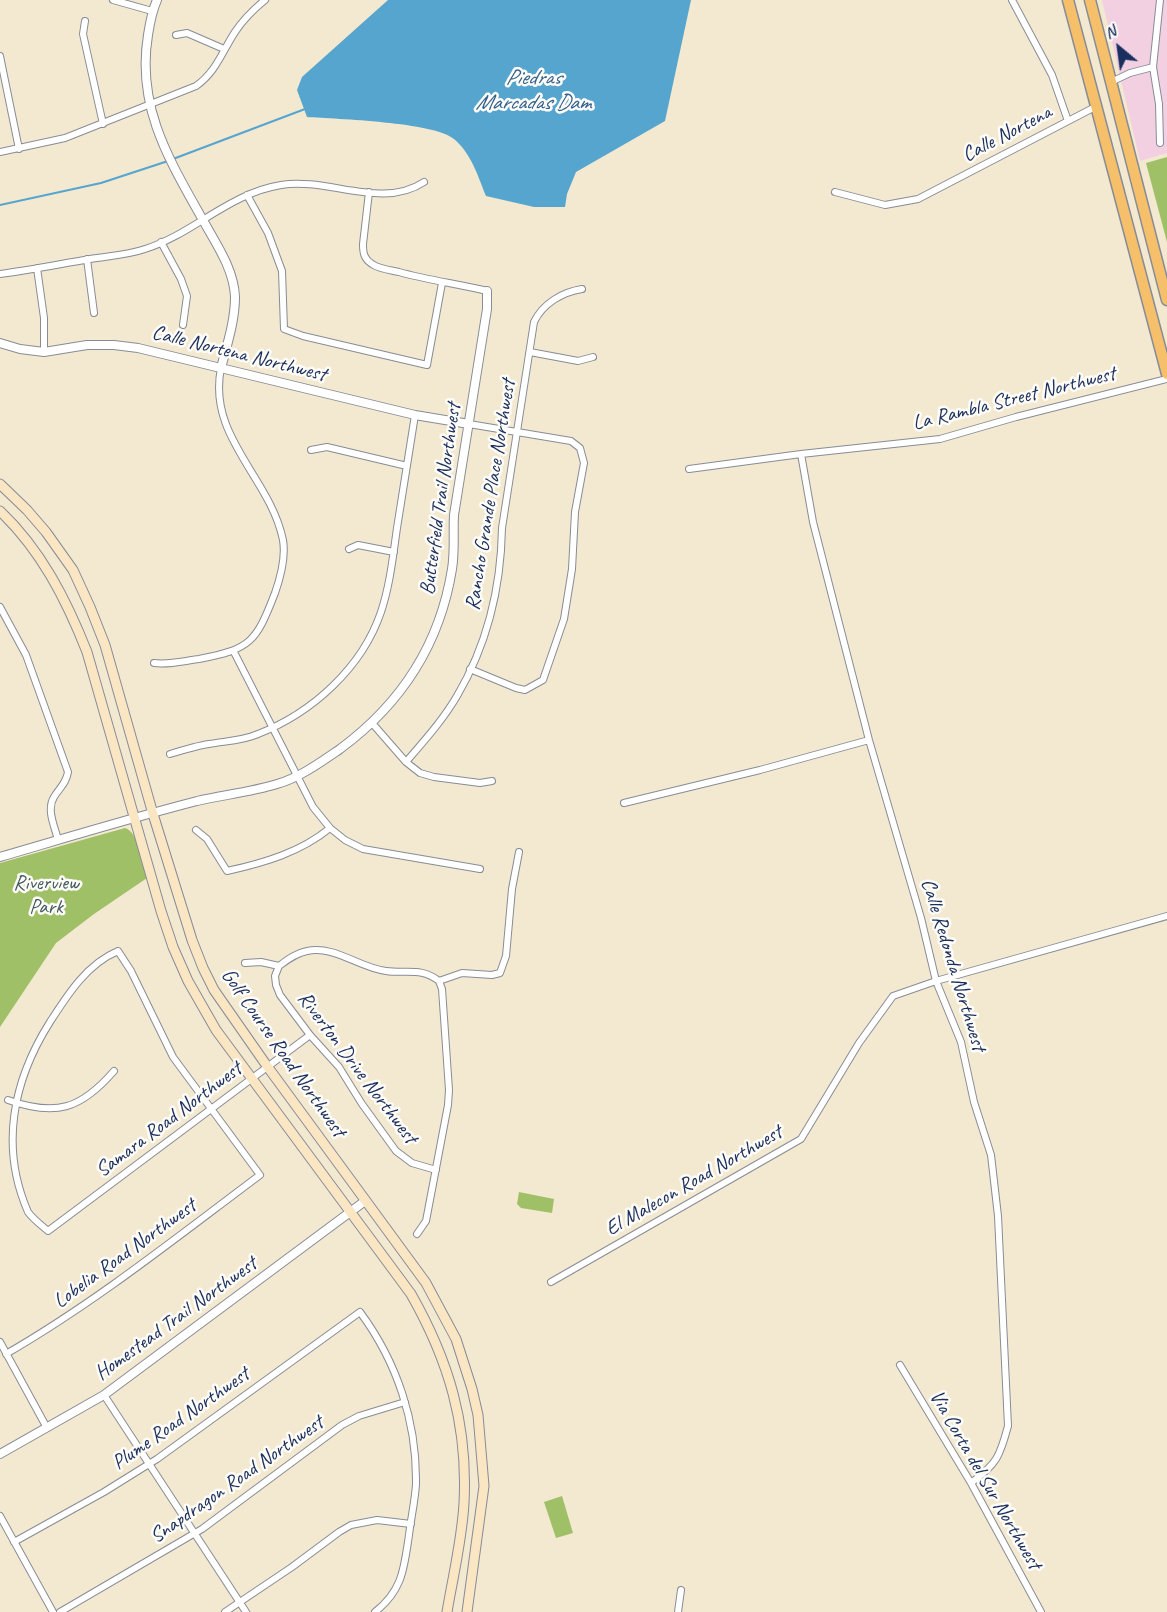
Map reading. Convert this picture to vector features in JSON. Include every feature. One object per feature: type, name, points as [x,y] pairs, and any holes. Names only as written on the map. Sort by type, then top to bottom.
[{"type":"main road","points":[[1068,0],[1098,106],[1167,376]]},
{"type":"main road","points":[[1090,0],[1167,300]]},
{"type":"main road","name":"Golf Course Road Northwest","points":[[0,484],[46,532],[72,570],[90,607],[105,645],[192,940],[214,990],[426,1283],[444,1312],[456,1340],[472,1389],[482,1439],[484,1486],[466,1612]]},
{"type":"main road","name":"Golf Course Road Northwest","points":[[0,511],[12,522],[39,556],[73,615],[87,652],[161,910],[182,968],[216,1030],[411,1294],[436,1341],[454,1392],[461,1424],[464,1460],[464,1503],[447,1612]]},
{"type":"street","points":[[113,0],[152,11]]},
{"type":"street","points":[[154,663],[167,664],[234,652],[247,644],[260,629],[281,576],[284,558],[283,541],[276,519],[223,422],[218,393],[221,368],[232,327],[235,296],[229,270],[163,147],[148,104],[145,54],[152,11],[158,0]]},
{"type":"street","points":[[0,152],[65,138],[196,86],[207,78],[218,64],[237,28],[265,0]]},
{"type":"street","name":"Calle Nortena","points":[[835,192],[885,205],[918,199],[1068,121],[1052,75],[1012,0]]},
{"type":"street","points":[[1160,0],[1153,67],[1160,104],[1160,143]]},
{"type":"street","points":[[85,21],[83,34],[103,124]]},
{"type":"street","points":[[176,35],[187,33],[224,49]]},
{"type":"street","points":[[0,56],[19,149]]},
{"type":"street","points":[[1111,82],[1153,67]]},
{"type":"street","points":[[1068,121],[1098,106]]},
{"type":"street","points":[[0,274],[144,250],[247,195],[265,188],[297,183],[369,192],[401,193],[424,182]]},
{"type":"street","points":[[369,192],[363,252],[366,260],[373,266],[442,283],[487,291]]},
{"type":"street","points":[[247,195],[268,233],[282,271],[284,329],[303,336],[427,365],[442,283]]},
{"type":"street","points":[[161,242],[181,279],[187,296],[183,325]]},
{"type":"street","points":[[87,259],[94,313]]},
{"type":"street","points":[[37,268],[44,318],[44,352]]},
{"type":"street","name":"Rancho Grande Place Northwest","points":[[406,762],[458,696],[486,631],[497,592],[502,528],[534,322],[547,304],[570,291],[582,289]]},
{"type":"street","name":"Butterfield Trail Northwest","points":[[0,857],[196,801],[278,784],[321,762],[372,723],[400,692],[416,669],[439,621],[452,568],[454,514],[488,309],[487,291]]},
{"type":"street","name":"Calle Nortena Northwest","points":[[0,343],[20,349],[44,352],[87,345],[138,348],[415,415],[469,424]]},
{"type":"street","name":"Rancho Grande Place Northwest","points":[[530,352],[578,361],[593,357]]},
{"type":"street","name":"La Rambla Street Northwest","points":[[688,469],[940,439],[1167,376]]},
{"type":"street","points":[[170,754],[210,743],[239,740],[273,727],[307,707],[328,691],[360,654],[380,615],[386,596],[415,415]]},
{"type":"street","points":[[469,424],[572,441],[580,448],[584,463],[575,512],[572,569],[564,619],[543,680],[525,690],[470,669]]},
{"type":"street","points":[[310,450],[327,447],[407,466]]},
{"type":"street","name":"Calle Redonda Northwest","points":[[801,454],[813,522],[869,740],[921,918],[936,981],[961,1042],[974,1102],[991,1155],[998,1216],[1008,1426],[1003,1447],[991,1468],[971,1482]]},
{"type":"street","points":[[349,549],[358,545],[394,552]]},
{"type":"street","points":[[0,607],[26,655],[68,771],[67,780],[54,795],[51,804],[51,814],[58,840]]},
{"type":"street","points":[[234,652],[313,807],[330,828],[345,840],[363,849],[480,869]]},
{"type":"street","points":[[372,723],[406,762],[420,773],[480,783],[492,781]]},
{"type":"street","points":[[624,803],[760,770],[869,740]]},
{"type":"street","points":[[196,830],[207,839],[227,871],[301,848],[315,841],[330,828]]},
{"type":"street","points":[[439,981],[462,973],[492,975],[500,973],[506,956],[512,889],[519,852]]},
{"type":"street","name":"El Malecon Road Northwest","points":[[551,1282],[801,1139],[859,1043],[893,996],[936,981],[1167,916]]},
{"type":"street","points":[[245,963],[261,962],[279,966],[307,951],[321,950],[381,970],[424,972],[431,974],[439,981],[442,989],[448,1105],[426,1221],[417,1234]]},
{"type":"street","points":[[6,1108],[26,1062],[62,1003],[96,962],[118,951],[131,971],[173,1057],[211,1108]]},
{"type":"street","name":"Riverton Drive Northwest","points":[[279,966],[275,976],[280,995],[310,1035],[339,1067],[396,1151],[412,1163],[436,1170]]},
{"type":"street","name":"Samara Road Northwest","points":[[11,1184],[28,1213],[48,1231],[310,1035]]},
{"type":"street","points":[[8,1100],[31,1108],[57,1109],[89,1095],[101,1087],[114,1071]]},
{"type":"street","name":"Lobelia Road Northwest","points":[[6,1354],[87,1304],[260,1175],[211,1108]]},
{"type":"street","name":"Homestead Trail Northwest","points":[[0,1454],[104,1395],[365,1201]]},
{"type":"street","name":"Plume Road Northwest","points":[[14,1542],[149,1464],[360,1312],[376,1333],[394,1371],[405,1402]]},
{"type":"street","points":[[0,1342],[46,1428]]},
{"type":"street","name":"Via Corta del Sur Northwest","points":[[900,1365],[971,1482],[1041,1612]]},
{"type":"street","points":[[104,1395],[246,1612]]},
{"type":"street","points":[[375,1612],[386,1603],[401,1580],[411,1524],[416,1486],[415,1457],[405,1402]]},
{"type":"street","name":"Snapdragon Road Northwest","points":[[60,1612],[195,1534],[342,1425],[359,1416],[405,1402]]},
{"type":"street","points":[[0,1516],[53,1612]]},
{"type":"street","points":[[225,1612],[351,1525],[377,1520],[411,1524]]},
{"type":"street","points":[[678,1612],[681,1590]]},
{"type":"shaded area","points":[[1102,0],[1167,0],[1167,153],[1140,161]]},
{"type":"green space","points":[[1167,157],[1167,242],[1146,163]]},
{"type":"green space","name":"Riverview Park","points":[[125,828],[130,831],[137,842],[147,878],[56,943],[0,1027],[0,863]]},
{"type":"green space","points":[[519,1192],[554,1199],[552,1213],[521,1208],[517,1204]]},
{"type":"green space","points":[[562,1496],[573,1533],[556,1538],[544,1502]]},
{"type":"water","name":"Piedras Marcadas Dam","points":[[388,0],[691,0],[665,121],[576,172],[567,194],[565,207],[534,207],[486,196],[465,151],[454,139],[443,133],[384,122],[307,117],[297,90],[302,77]]},
{"type":"waterway","points":[[173,159],[305,109]]},
{"type":"waterway","points":[[0,205],[101,183],[168,161]]}]
